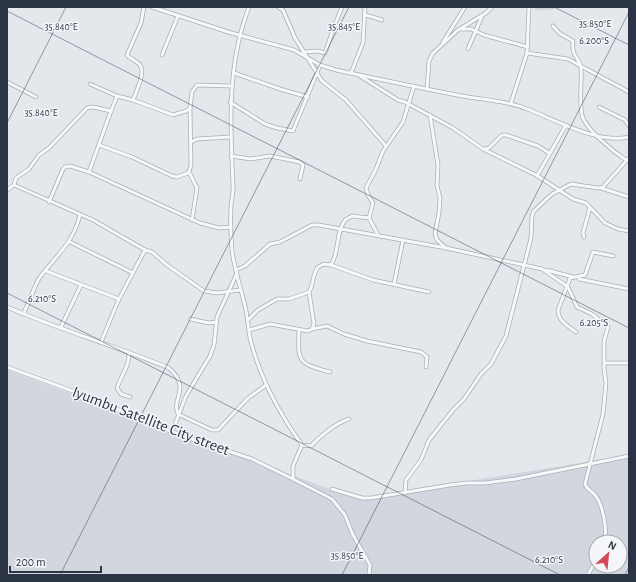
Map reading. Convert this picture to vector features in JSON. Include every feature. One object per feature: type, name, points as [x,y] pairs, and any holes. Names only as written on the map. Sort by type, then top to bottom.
[{"type":"street","points":[[133,100],[142,74],[139,64],[130,59],[128,55],[141,23],[144,7]]},
{"type":"street","points":[[152,7],[240,35],[304,53],[320,64],[358,75],[427,89],[511,103],[566,125],[596,135],[608,138],[629,137]]},
{"type":"street","points":[[249,7],[240,35],[231,86],[230,137],[234,186],[230,207],[232,250],[248,320],[252,346],[266,385],[280,414],[302,445],[312,446],[331,429],[344,421],[349,420]]},
{"type":"street","points":[[278,7],[282,10],[304,53],[322,81],[346,100],[386,146]]},
{"type":"street","points":[[304,53],[318,51],[325,53],[342,7]]},
{"type":"street","points":[[351,73],[357,54],[363,43],[366,15],[365,7]]},
{"type":"street","points":[[440,46],[465,7]]},
{"type":"street","points":[[427,89],[429,61],[432,54],[459,29],[482,16],[492,7]]},
{"type":"street","points":[[511,103],[527,53],[529,7]]},
{"type":"street","points":[[537,7],[552,7]]},
{"type":"street","points":[[366,15],[382,20]]},
{"type":"street","points":[[162,55],[178,16]]},
{"type":"street","points":[[468,49],[482,16]]},
{"type":"street","points":[[553,26],[559,33],[573,41],[572,52],[581,67],[582,117],[610,150],[628,159],[609,182],[600,188]]},
{"type":"street","points":[[459,29],[476,31],[484,35],[528,47]]},
{"type":"street","points":[[527,53],[561,57],[629,92]]},
{"type":"street","points":[[230,102],[265,124],[276,128],[293,131],[308,97],[320,64]]},
{"type":"street","points":[[234,73],[308,97]]},
{"type":"street","points":[[358,75],[398,100],[409,104],[454,128],[483,149],[537,176],[573,199],[586,203],[605,223],[618,229],[629,230]]},
{"type":"street","points":[[7,82],[36,97]]},
{"type":"street","points":[[90,84],[117,96],[133,100],[173,115],[186,111],[190,108]]},
{"type":"street","points":[[192,220],[197,188],[189,172],[191,166],[190,108],[192,92],[197,85],[231,86]]},
{"type":"street","points":[[378,235],[369,218],[373,203],[366,188],[386,146],[399,130],[414,86]]},
{"type":"street","points":[[89,172],[117,96]]},
{"type":"street","points":[[7,190],[14,185],[16,178],[29,169],[39,155],[49,148],[87,108],[93,107],[111,111]]},
{"type":"street","points":[[599,107],[625,120],[629,126]]},
{"type":"street","points":[[430,116],[438,165],[437,186],[440,198],[435,234],[437,240],[446,248]]},
{"type":"street","points":[[537,176],[566,125]]},
{"type":"street","points":[[483,149],[489,148],[502,135],[506,135],[538,146],[549,153]]},
{"type":"street","points":[[191,142],[197,139],[230,137]]},
{"type":"street","points":[[99,145],[132,157],[172,176],[177,177],[189,172]]},
{"type":"street","points":[[231,156],[251,159],[270,156],[300,162],[303,165],[300,179]]},
{"type":"street","points":[[49,202],[65,167],[70,166],[89,172],[192,220],[208,226],[231,227]]},
{"type":"street","points":[[405,493],[406,480],[421,460],[429,440],[453,410],[464,399],[494,358],[506,336],[531,238],[532,214],[545,199],[559,190],[574,184],[600,188],[629,197]]},
{"type":"street","points":[[14,185],[80,215],[128,239],[145,250],[152,252],[167,265],[204,291],[217,293],[240,290]]},
{"type":"street","points":[[584,237],[590,207]]},
{"type":"street","points":[[23,314],[40,278],[70,242],[76,230],[80,215]]},
{"type":"street","points":[[331,265],[335,258],[341,229],[345,220],[352,216],[369,218]]},
{"type":"street","points":[[172,432],[186,396],[210,356],[214,345],[216,322],[236,271],[245,266],[270,244],[280,242],[312,225],[378,235],[446,248],[629,289]]},
{"type":"street","points":[[394,284],[403,240]]},
{"type":"street","points":[[70,242],[133,273]]},
{"type":"street","points":[[101,342],[119,299],[145,250]]},
{"type":"street","points":[[576,332],[561,320],[558,314],[558,310],[570,278],[585,275],[593,252],[613,256]]},
{"type":"street","points":[[312,329],[314,324],[309,292],[312,286],[313,275],[318,267],[324,264],[331,265],[373,280],[429,292]]},
{"type":"street","points":[[542,269],[567,286],[577,307],[592,314],[608,327],[604,341],[606,383],[603,418],[590,464],[586,486],[596,496],[603,515],[606,534]]},
{"type":"street","points":[[46,271],[119,299]]},
{"type":"street","points":[[61,327],[82,285]]},
{"type":"street","points":[[248,320],[258,311],[277,299],[289,299],[309,292]]},
{"type":"street","points":[[7,307],[44,323],[61,327],[169,368],[176,375],[181,390],[176,407],[178,414],[198,425],[212,430],[218,430],[247,399],[266,385]]},
{"type":"street","points":[[190,319],[209,323],[216,322]]},
{"type":"street","points":[[249,330],[270,324],[308,331],[327,326],[344,334],[366,341],[421,352],[427,357],[426,368]]},
{"type":"street","points":[[299,330],[298,352],[301,360],[313,367],[330,372]]},
{"type":"street","points":[[129,352],[129,360],[122,373],[117,388],[121,394],[130,397]]},
{"type":"street","points":[[605,363],[629,363]]},
{"type":"street","name":"Iyumbu Satellite City street","points":[[7,367],[78,393],[172,432],[252,459],[293,478],[332,499],[342,510],[370,565],[369,575]]},
{"type":"street","points":[[293,478],[293,466],[302,445]]},
{"type":"street","points":[[332,489],[362,498],[467,483],[485,483],[516,479],[629,456]]},
{"type":"shaded area","points":[[7,370],[357,499],[629,455],[629,575],[7,575]]}]
